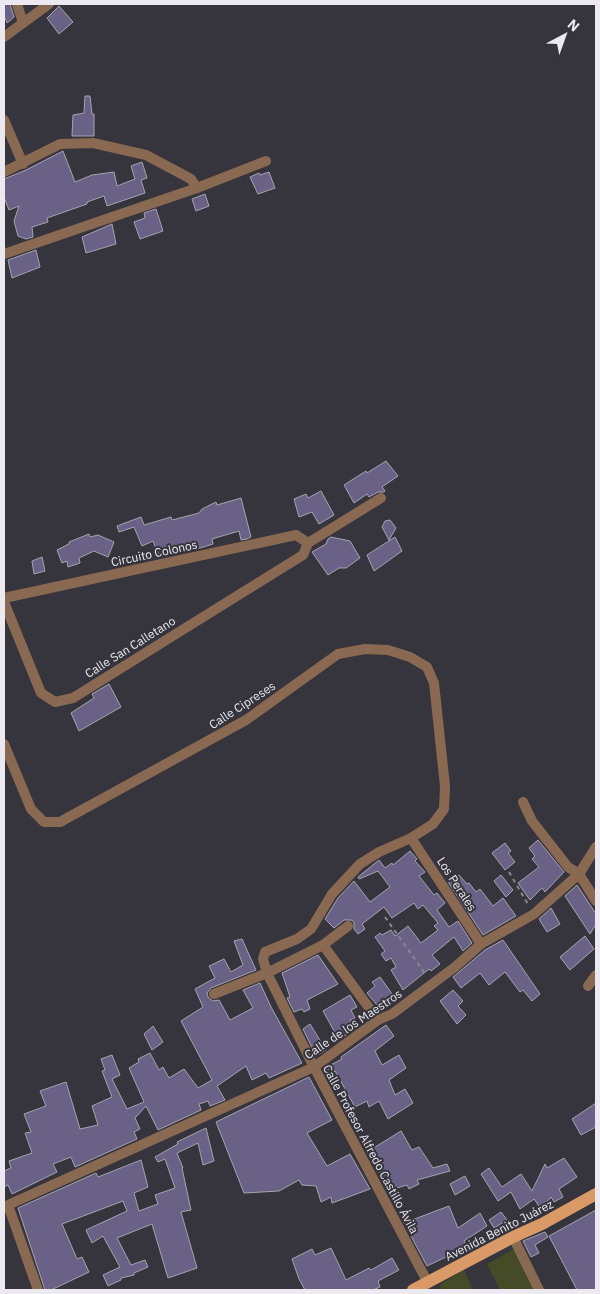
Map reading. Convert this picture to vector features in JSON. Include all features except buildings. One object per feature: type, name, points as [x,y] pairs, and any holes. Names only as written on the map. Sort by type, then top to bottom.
[{"type":"main road","name":"Avenida Benito Juárez","points":[[413,1290],[430,1287],[513,1237],[542,1224],[596,1194]]},
{"type":"street","points":[[17,4],[23,24]]},
{"type":"street","points":[[4,37],[49,4]]},
{"type":"street","points":[[4,120],[23,164]]},
{"type":"street","points":[[4,172],[60,144],[93,143],[146,155],[191,179],[196,188]]},
{"type":"street","points":[[4,254],[196,188],[266,161]]},
{"type":"street","points":[[308,543],[381,498]]},
{"type":"street","name":"Circuito Colonos","points":[[4,598],[296,535],[308,543]]},
{"type":"street","name":"Calle San Calletano","points":[[4,602],[41,693],[55,702],[72,698],[303,556],[308,543]]},
{"type":"street","name":"Calle Cipreses","points":[[4,744],[31,809],[44,822],[60,822],[246,720],[338,654],[366,649],[388,650],[410,657],[427,667],[434,683],[445,786],[444,809],[433,824],[411,838],[379,852],[360,864],[332,894],[311,929],[297,940],[265,952],[263,959],[267,972]]},
{"type":"street","points":[[523,802],[532,821],[568,867],[579,874],[596,900]]},
{"type":"street","name":"Los Perales","points":[[411,838],[481,944]]},
{"type":"street","name":"Calle de los Maestros","points":[[15,1223],[8,1205],[314,1067],[378,1020],[392,1014],[455,968],[481,944],[534,914],[579,874],[596,847]]},
{"type":"street","points":[[214,994],[267,972],[323,945],[348,926]]},
{"type":"street","points":[[323,945],[378,1020]]},
{"type":"street","name":"Calle Profesor Alfredo Castillo Ávila","points":[[267,972],[314,1067],[430,1287]]},
{"type":"street","points":[[588,986],[596,975]]},
{"type":"street","points":[[4,1227],[15,1223],[38,1290]]},
{"type":"street","points":[[513,1237],[539,1290]]},
{"type":"path","points":[[509,872],[534,914]]},
{"type":"path","points":[[385,917],[432,983]]},
{"type":"green space","points":[[514,1249],[533,1290],[500,1290],[487,1264]]},
{"type":"green space","points":[[464,1270],[473,1290],[442,1290],[439,1285]]}]
